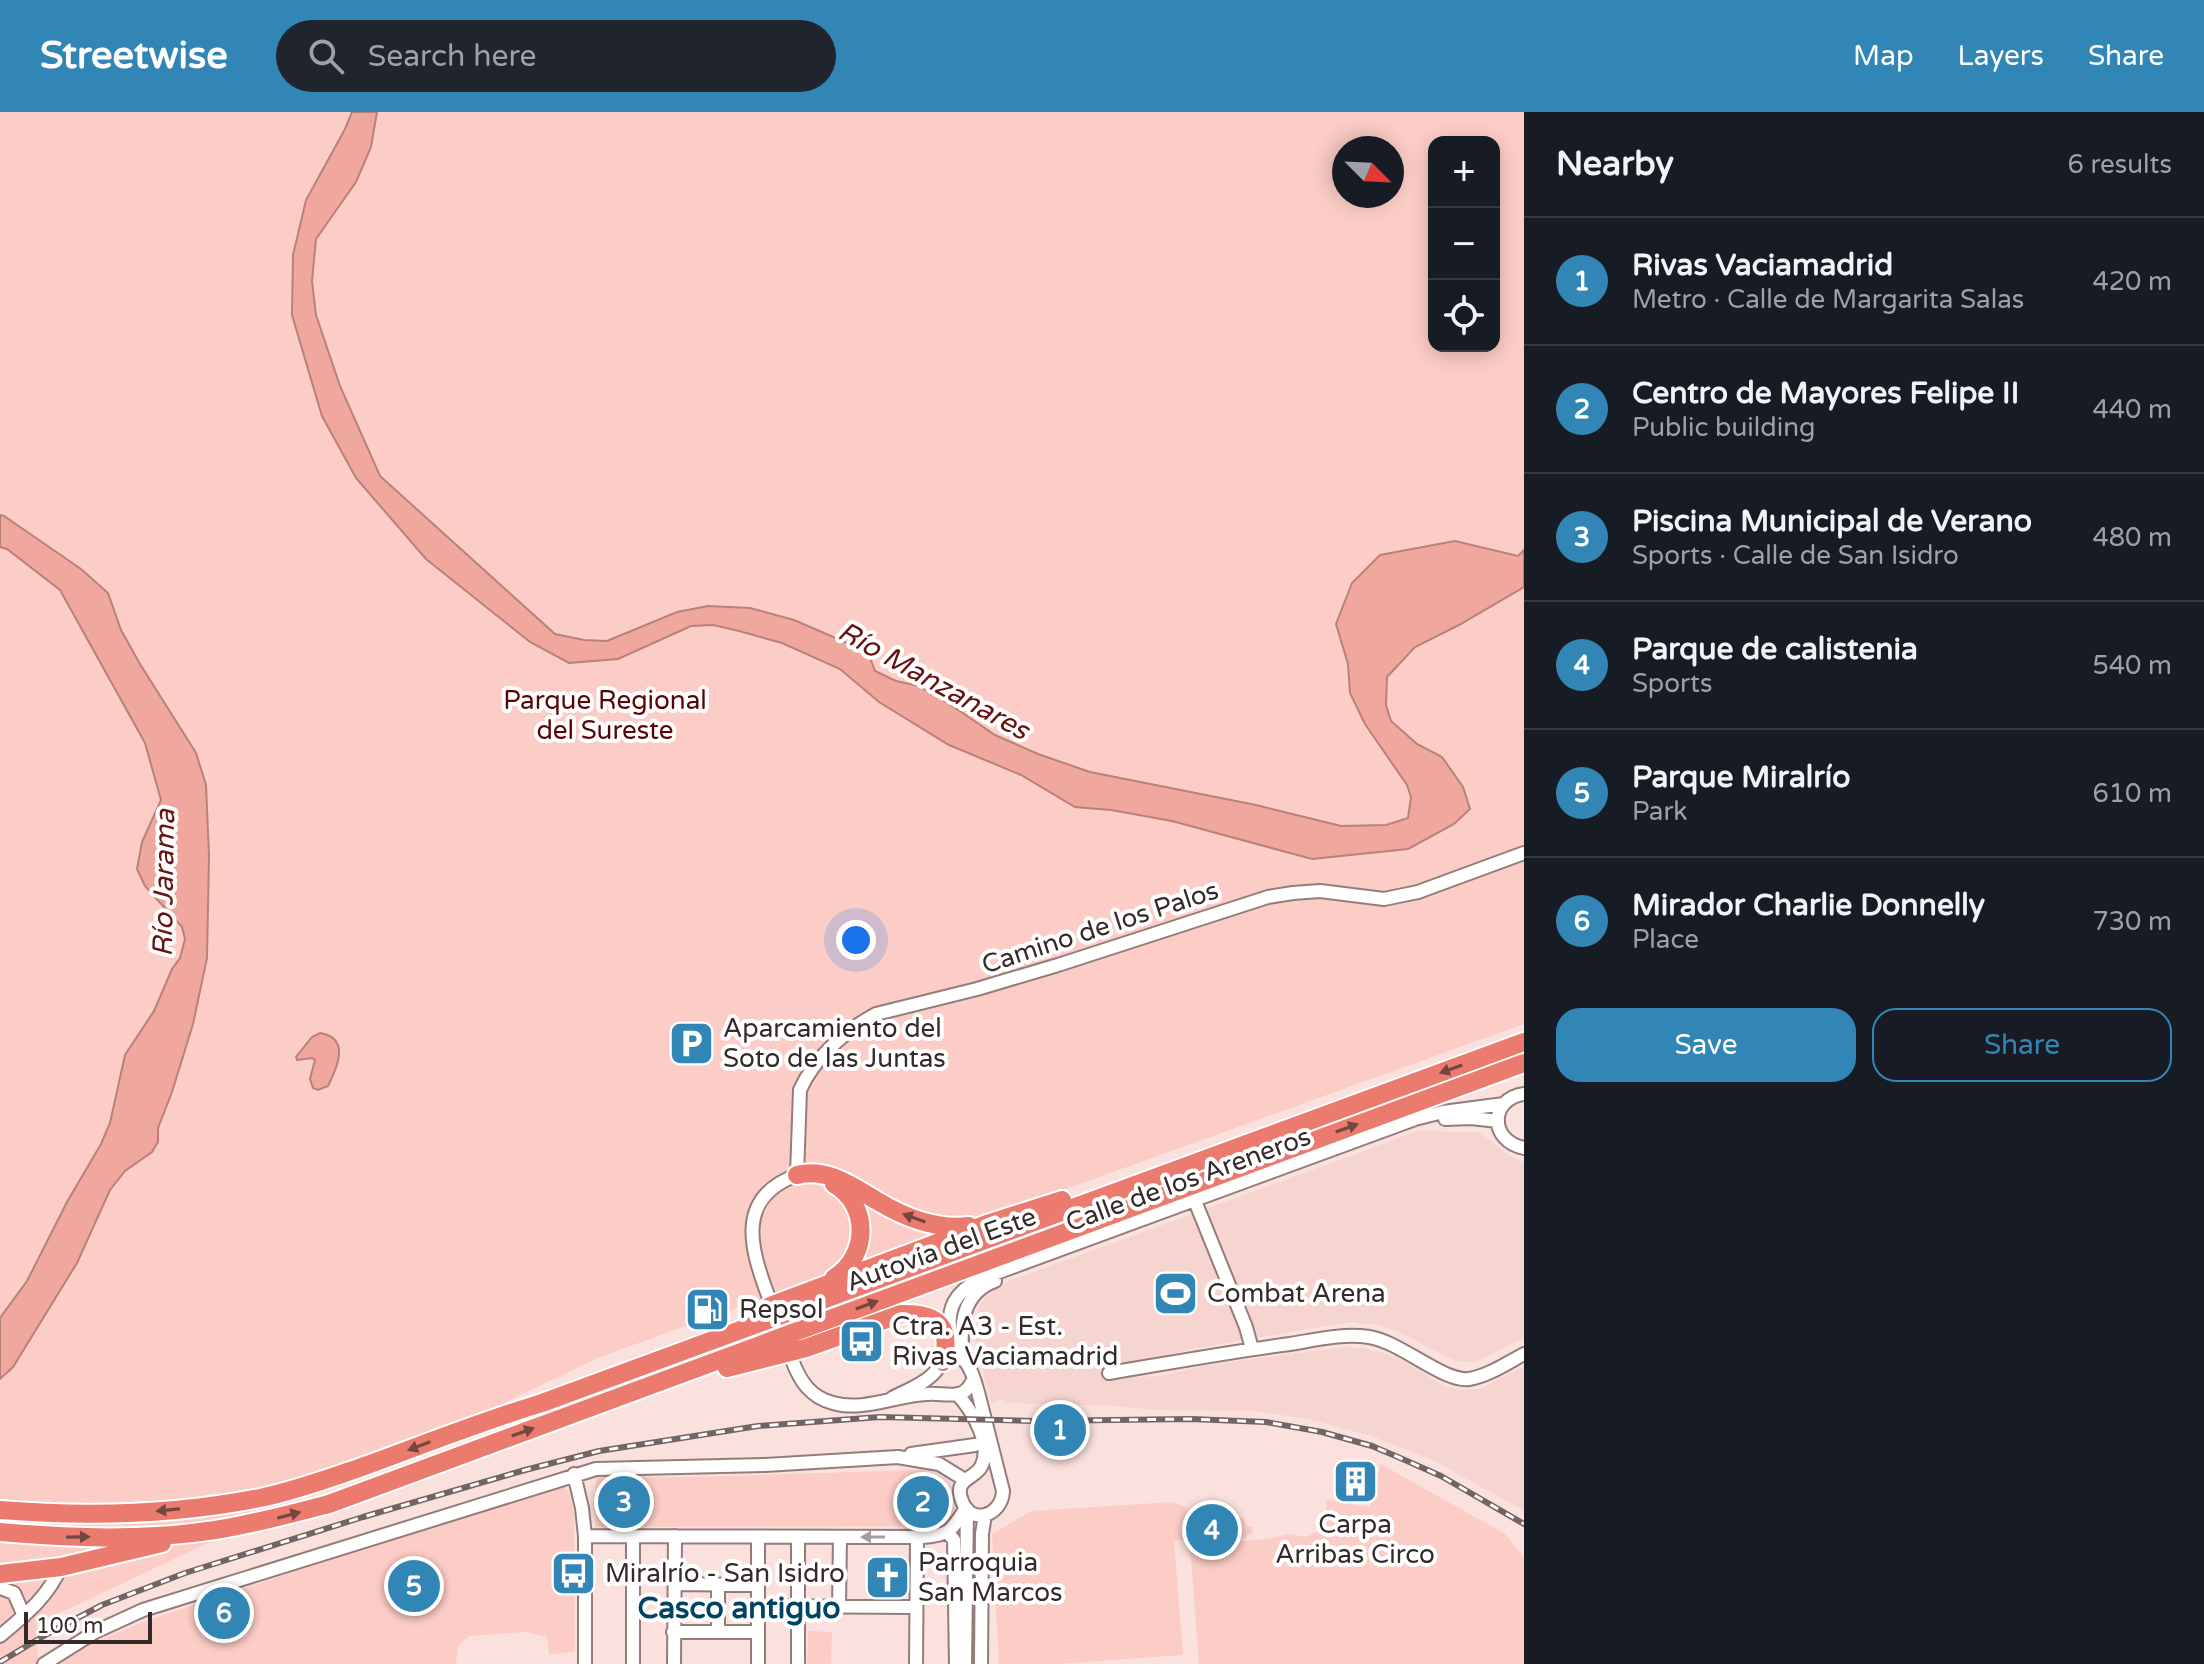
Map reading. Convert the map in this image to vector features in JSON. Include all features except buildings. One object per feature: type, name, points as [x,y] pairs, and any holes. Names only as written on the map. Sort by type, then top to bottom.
[{"type":"highway","name":"Autovía del Este","points":[[0,1510],[57,1514],[133,1513],[209,1507],[322,1481],[1524,1042]]},
{"type":"highway","name":"Autovía del Este","points":[[0,1532],[58,1537],[139,1536],[213,1530],[271,1520],[329,1504],[1524,1063]]},
{"type":"highway","points":[[492,1418],[506,1409],[645,1353],[990,1223],[1151,1171],[1172,1171]]},
{"type":"highway","points":[[797,1175],[810,1172],[841,1180],[882,1205],[918,1221],[953,1228],[990,1223]]},
{"type":"highway","points":[[797,1175],[827,1180],[842,1189],[855,1205],[860,1220],[861,1237],[857,1253],[838,1276],[816,1289]]},
{"type":"highway","points":[[662,1381],[682,1381],[806,1348],[901,1314],[931,1318],[942,1328],[947,1342],[947,1363]]},
{"type":"highway","points":[[0,1574],[61,1567],[213,1530]]},
{"type":"street","name":"Camino de los Palos","points":[[797,1175],[800,1090],[804,1081],[842,1037],[876,1014],[1058,965],[1268,897],[1306,891],[1384,899],[1402,896],[1524,853]]},
{"type":"street","name":"Calle de los Areneros","points":[[947,1363],[952,1307],[965,1287],[980,1279],[1415,1119],[1504,1104],[1510,1098],[1524,1094]]},
{"type":"street","points":[[1504,1104],[1498,1121],[1503,1136],[1524,1148]]},
{"type":"street","name":"Calle de los Areneros","points":[[947,1363],[972,1297],[987,1284],[1417,1126],[1444,1119],[1498,1121]]},
{"type":"street","points":[[769,1298],[752,1245],[753,1223],[762,1201],[772,1188],[797,1175]]},
{"type":"street","points":[[1197,1206],[1252,1349]]},
{"type":"street","points":[[1109,1373],[1341,1337],[1368,1337],[1393,1343],[1457,1378],[1469,1379],[1484,1374],[1524,1354]]},
{"type":"street","points":[[792,1360],[805,1386],[831,1403],[857,1405],[892,1398],[952,1394],[965,1391],[972,1382]]},
{"type":"street","points":[[947,1363],[938,1384],[973,1414],[983,1442],[984,1460],[977,1473]]},
{"type":"street","points":[[892,1398],[925,1380],[947,1363],[971,1368],[972,1382],[979,1396],[1003,1491],[1001,1503],[985,1515],[973,1513],[961,1500],[965,1480],[977,1473],[988,1473],[1000,1482]]},
{"type":"street","points":[[44,1664],[95,1632],[143,1610],[574,1474],[611,1467],[765,1465],[898,1457],[983,1442]]},
{"type":"street","points":[[898,1457],[944,1465],[965,1480]]},
{"type":"street","points":[[574,1474],[585,1536],[585,1664]]},
{"type":"street","points":[[967,1509],[967,1664],[979,1664],[985,1515]]},
{"type":"street","points":[[585,1536],[917,1537],[943,1535],[967,1509]]},
{"type":"street","points":[[947,1532],[954,1540],[956,1664]]},
{"type":"street","points":[[633,1536],[633,1664]]},
{"type":"street","points":[[674,1664],[675,1536]]},
{"type":"street","points":[[758,1537],[758,1664]]},
{"type":"street","points":[[798,1537],[798,1664]]},
{"type":"street","points":[[839,1606],[840,1537]]},
{"type":"street","points":[[916,1664],[917,1537]]},
{"type":"street","points":[[0,1636],[52,1588],[61,1567]]},
{"type":"street","points":[[675,1584],[757,1585]]},
{"type":"street","points":[[718,1585],[718,1632]]},
{"type":"street","points":[[0,1588],[14,1593],[24,1616]]},
{"type":"street","points":[[758,1606],[915,1607]]},
{"type":"street","points":[[673,1632],[758,1632]]},
{"type":"shaded area","points":[[1418,1131],[1477,1132],[1524,1163],[1524,1338],[1476,1362],[1455,1361],[1397,1331],[1348,1322],[1192,1349],[1104,1370],[1111,1378],[1161,1376],[1250,1359],[1346,1347],[1364,1348],[1397,1357],[1444,1386],[1460,1390],[1480,1389],[1524,1366],[1524,1511],[1437,1462],[1371,1436],[1309,1419],[1251,1411],[1005,1403],[1004,1399],[991,1403],[973,1332],[981,1302],[999,1285]]},
{"type":"green space","name":"Parque Regional del Sureste","points":[[0,112],[1524,112],[1524,1024],[600,1357],[37,1624],[38,1664],[0,1664]]},
{"type":"green space","points":[[1381,1464],[1505,1534],[1524,1557],[1524,1664],[1199,1664],[1190,1545],[1267,1539],[1289,1534],[1306,1537],[1325,1528],[1327,1500],[1370,1507]]},
{"type":"green space","points":[[920,1470],[941,1477],[947,1491],[950,1507],[940,1526],[595,1527],[596,1477]]},
{"type":"green space","points":[[560,1484],[569,1492],[574,1514],[575,1651],[549,1655],[547,1637],[524,1632],[469,1636],[458,1646],[456,1664],[58,1664],[84,1647],[145,1621]]},
{"type":"green space","points":[[1173,1502],[1187,1508],[1189,1539],[1174,1541],[1183,1655],[1056,1664],[999,1664],[992,1534],[1031,1511]]},
{"type":"green space","points":[[1237,1516],[1247,1526],[1253,1527],[1252,1534],[1247,1538],[1207,1541],[1205,1520]]},
{"type":"green space","points":[[808,1631],[832,1632],[831,1664],[807,1664]]},
{"type":"water","points":[[352,112],[377,112],[371,147],[356,182],[316,239],[312,281],[316,315],[340,386],[380,476],[555,634],[607,641],[677,612],[708,606],[750,608],[794,620],[868,652],[875,671],[896,681],[919,686],[995,735],[1090,772],[1256,805],[1341,826],[1386,825],[1408,818],[1411,797],[1407,785],[1365,724],[1350,693],[1348,664],[1336,624],[1352,583],[1380,555],[1455,541],[1518,556],[1524,550],[1524,587],[1415,647],[1387,677],[1386,705],[1391,721],[1417,744],[1442,757],[1463,787],[1470,809],[1454,824],[1408,849],[1312,859],[1172,821],[1075,807],[1021,775],[949,745],[879,702],[840,669],[782,643],[739,631],[713,625],[691,626],[618,659],[569,663],[530,642],[426,559],[356,478],[322,416],[292,315],[293,255],[306,200]]},
{"type":"water","name":"Río Jarama","points":[[0,515],[81,569],[108,593],[121,630],[196,753],[206,785],[209,856],[207,958],[193,1024],[158,1128],[158,1142],[152,1152],[125,1171],[110,1190],[77,1263],[13,1367],[0,1379],[0,1318],[27,1281],[101,1144],[110,1123],[125,1055],[154,1011],[180,958],[185,939],[182,927],[145,886],[137,869],[142,842],[161,800],[145,743],[60,590],[7,549],[0,547]]},
{"type":"water","points":[[320,1033],[336,1041],[339,1055],[328,1086],[318,1090],[313,1088],[310,1079],[315,1060],[297,1060],[296,1057],[312,1037]]},
{"type":"railway","points":[[0,1662],[102,1605],[185,1573],[363,1517],[599,1451],[758,1426],[880,1417],[1266,1422],[1322,1432],[1372,1446],[1441,1476],[1524,1524]]},
{"type":"place","name":"Aparcamiento del Soto de las Juntas","points":[[692,1043]]},
{"type":"place","name":"Combat Arena","points":[[1176,1293]]},
{"type":"place","name":"Repsol","points":[[708,1309]]},
{"type":"place","name":"Ctra. A3 - Est. Rivas Vaciamadrid","points":[[861,1341]]},
{"type":"place","name":"Rivas Vaciamadrid","points":[[1060,1430]]},
{"type":"place","name":"Carpa Arribas Circo","points":[[1355,1481]]},
{"type":"place","name":"Piscina Municipal de Verano","points":[[624,1502]]},
{"type":"place","name":"Centro de Mayores Felipe II","points":[[923,1502]]},
{"type":"place","name":"Parque de calistenia","points":[[1212,1530]]},
{"type":"place","name":"Miralrío - San Isidro","points":[[574,1573]]},
{"type":"place","name":"Parroquia San Marcos","points":[[887,1577]]},
{"type":"place","name":"Parque Miralrío","points":[[414,1586]]},
{"type":"place","name":"Mirador Charlie Donnelly","points":[[224,1613]]},
{"type":"district","name":"Casco antiguo","points":[[739,1608]]},
{"type":"water label","name":"Río Manzanares","points":[[934,680]]}]
